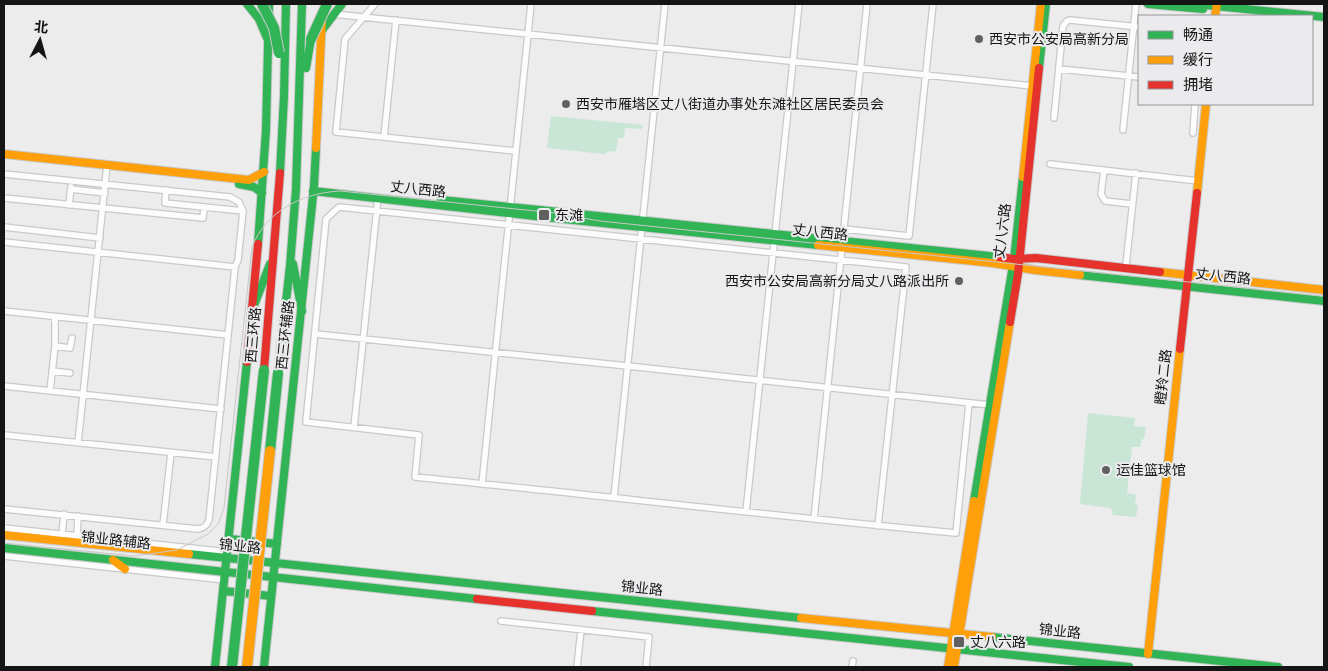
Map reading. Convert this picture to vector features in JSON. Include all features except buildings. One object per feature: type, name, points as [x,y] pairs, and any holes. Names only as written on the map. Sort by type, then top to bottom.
[{"type":"main road","points":[[247,4],[255,12],[274,51]]},
{"type":"main road","points":[[215,667],[230,538],[276,33],[271,19],[262,4]]},
{"type":"main road","points":[[269,4],[274,51],[284,109]]},
{"type":"main road","name":"西三环路","points":[[232,667],[275,252],[284,109],[286,4]]},
{"type":"main road","name":"西三环路","points":[[247,667],[291,253],[300,93],[302,4]]},
{"type":"main road","name":"西三环辅路","points":[[264,667],[314,189],[322,4]]},
{"type":"main road","points":[[300,93],[311,40],[327,4]]},
{"type":"main road","points":[[322,30],[342,4]]},
{"type":"main road","name":"丈八六路","points":[[954,667],[955,634],[990,405],[1016,263],[1040,4]]},
{"type":"main road","name":"丈八六路","points":[[955,634],[1016,263],[1046,4]]},
{"type":"main road","points":[[1148,4],[1297,15]]},
{"type":"main road","points":[[1196,4],[1216,9],[1261,15]]},
{"type":"main road","name":"瞪羚二路","points":[[1148,654],[1206,105]]},
{"type":"main road","points":[[4,154],[247,185],[254,187],[262,193]]},
{"type":"main road","points":[[4,159],[249,180],[264,172]]},
{"type":"main road","name":"丈八西路","points":[[314,189],[378,198],[510,210]]},
{"type":"main road","name":"丈八西路","points":[[314,189],[1016,263],[1036,258],[1324,301]]},
{"type":"main road","points":[[251,312],[275,252]]},
{"type":"main road","points":[[291,253],[302,311]]},
{"type":"main road","name":"丈八西路","points":[[1187,281],[1324,290]]},
{"type":"main road","name":"锦业路","points":[[4,535],[59,538],[228,555],[275,563],[1278,667]]},
{"type":"main road","points":[[230,538],[277,544]]},
{"type":"main road","name":"锦业路","points":[[4,548],[113,560],[226,576],[273,578],[1129,667]]},
{"type":"main road","points":[[113,560],[125,569]]},
{"type":"main road","points":[[224,592],[271,596]]},
{"type":"main road","name":"丈八六路","points":[[948,667],[954,649]]},
{"type":"street","points":[[374,4],[345,39],[336,132],[515,152]]},
{"type":"street","points":[[482,484],[515,152],[532,4]]},
{"type":"street","points":[[614,497],[665,4]]},
{"type":"street","points":[[746,512],[799,4]]},
{"type":"street","points":[[814,518],[867,4]]},
{"type":"street","points":[[844,228],[909,236],[933,4]]},
{"type":"street","points":[[1122,130],[1136,27],[1136,4]]},
{"type":"street","points":[[333,14],[1032,86]]},
{"type":"street","points":[[384,137],[396,20]]},
{"type":"street","points":[[1054,118],[1063,26],[1066,21],[1136,27]]},
{"type":"street","points":[[1059,69],[1138,77]]},
{"type":"street","points":[[1193,132],[1195,105]]},
{"type":"street","points":[[1050,164],[1198,181]]},
{"type":"street","points":[[78,443],[107,168]]},
{"type":"street","points":[[1104,170],[1102,194],[1105,201],[1132,204]]},
{"type":"street","points":[[4,174],[230,197],[239,202],[243,211],[238,260],[235,267],[210,520],[207,524],[203,528],[198,529],[4,508]]},
{"type":"street","points":[[1126,265],[1136,174]]},
{"type":"street","points":[[69,205],[71,180]]},
{"type":"street","points":[[70,189],[105,193]]},
{"type":"street","points":[[166,190],[165,203],[243,211]]},
{"type":"street","points":[[4,198],[202,218],[204,207]]},
{"type":"street","points":[[354,427],[378,198]]},
{"type":"street","points":[[878,526],[906,267],[339,207],[326,219],[306,422],[420,435],[415,477],[814,518],[878,526],[956,534],[969,403]]},
{"type":"street","points":[[4,228],[100,238]]},
{"type":"street","points":[[4,242],[235,267]]},
{"type":"street","points":[[4,312],[228,335]]},
{"type":"street","points":[[50,391],[56,317]]},
{"type":"street","points":[[315,334],[990,405]]},
{"type":"street","points":[[55,346],[70,348],[72,338]]},
{"type":"street","points":[[52,371],[70,374]]},
{"type":"street","points":[[4,386],[221,409]]},
{"type":"street","points":[[4,435],[216,457]]},
{"type":"street","points":[[163,525],[171,453]]},
{"type":"street","points":[[59,538],[64,514]]},
{"type":"street","points":[[78,516],[78,540]]},
{"type":"street","name":"锦业路辅路","points":[[4,528],[59,538]]},
{"type":"street","name":"锦业路辅路","points":[[4,556],[125,569],[226,576]]},
{"type":"street","points":[[501,621],[649,637],[646,667]]},
{"type":"street","points":[[577,667],[581,630]]},
{"type":"green space","points":[[551,116],[643,125],[642,129],[625,128],[624,138],[618,138],[616,152],[610,151],[604,154],[547,148]]},
{"type":"green space","name":"运佳篮球馆","points":[[1088,413],[1135,418],[1134,426],[1146,427],[1144,439],[1142,439],[1140,447],[1132,447],[1127,493],[1136,495],[1135,505],[1138,505],[1136,517],[1113,515],[1111,508],[1080,504]]},
{"type":"tram line","points":[[4,543],[134,556],[177,550],[208,534],[218,524],[224,508],[252,247],[258,234],[276,214],[299,200],[326,193],[340,191],[555,213],[600,221],[1324,296]]},
{"type":"traffic: fast","points":[[247,4],[259,19],[267,38]]},
{"type":"traffic: fast","points":[[262,4],[274,28],[279,53]]},
{"type":"traffic: fast","points":[[258,244],[266,130],[269,4]]},
{"type":"traffic: fast","points":[[280,173],[286,4]]},
{"type":"traffic: fast","points":[[278,373],[290,266],[296,189],[302,4]]},
{"type":"traffic: fast","points":[[311,39],[327,4]]},
{"type":"traffic: fast","points":[[322,30],[342,4]]},
{"type":"traffic: fast","points":[[1039,68],[1046,4]]},
{"type":"traffic: fast","points":[[1148,4],[1203,9]]},
{"type":"traffic: fast","points":[[1196,4],[1304,15]]},
{"type":"traffic: fast","points":[[1313,16],[1324,17]]},
{"type":"traffic: fast","points":[[306,68],[311,39]]},
{"type":"traffic: fast","points":[[264,667],[314,186],[316,148]]},
{"type":"traffic: fast","points":[[974,501],[1014,259],[1023,177]]},
{"type":"traffic: fast","points":[[239,184],[254,187],[262,193]]},
{"type":"traffic: fast","points":[[313,191],[818,245]]},
{"type":"traffic: fast","points":[[441,200],[999,257]]},
{"type":"traffic: fast","points":[[251,313],[270,264]]},
{"type":"traffic: fast","points":[[293,264],[302,311]]},
{"type":"traffic: fast","points":[[1080,275],[1324,301]]},
{"type":"traffic: fast","points":[[215,667],[247,362]]},
{"type":"traffic: fast","points":[[232,667],[264,370]]},
{"type":"traffic: fast","points":[[270,451],[278,373]]},
{"type":"traffic: fast","points":[[230,539],[277,544]]},
{"type":"traffic: fast","points":[[4,548],[477,599]]},
{"type":"traffic: fast","points":[[189,554],[801,618]]},
{"type":"traffic: fast","points":[[224,591],[271,596]]},
{"type":"traffic: fast","points":[[592,611],[1129,667]]},
{"type":"traffic: fast","points":[[992,637],[1278,667]]},
{"type":"traffic: slow","points":[[1023,177],[1041,4]]},
{"type":"traffic: slow","points":[[1215,15],[1217,4]]},
{"type":"traffic: slow","points":[[316,148],[322,18]]},
{"type":"traffic: slow","points":[[1197,193],[1206,105]]},
{"type":"traffic: slow","points":[[4,154],[249,180],[264,172]]},
{"type":"traffic: slow","points":[[818,245],[993,263],[1080,275]]},
{"type":"traffic: slow","points":[[1160,272],[1324,290]]},
{"type":"traffic: slow","points":[[954,667],[1010,322]]},
{"type":"traffic: slow","points":[[1148,654],[1180,349]]},
{"type":"traffic: slow","points":[[247,667],[270,451]]},
{"type":"traffic: slow","points":[[948,667],[974,501]]},
{"type":"traffic: slow","points":[[4,535],[189,554]]},
{"type":"traffic: slow","points":[[113,560],[125,569]]},
{"type":"traffic: slow","points":[[801,618],[992,637]]},
{"type":"traffic: jam","points":[[1010,322],[1018,274],[1039,68]]},
{"type":"traffic: jam","points":[[264,370],[280,173]]},
{"type":"traffic: jam","points":[[1180,349],[1197,193]]},
{"type":"traffic: jam","points":[[247,362],[258,244]]},
{"type":"traffic: jam","points":[[999,257],[1014,259],[1036,258],[1160,272]]},
{"type":"traffic: jam","points":[[477,599],[592,611]]},
{"type":"place","name":"西安市公安局高新分局","points":[[979,39]]},
{"type":"place","name":"西安市雁塔区丈八街道办事处东滩社区居民委员会","points":[[566,104]]},
{"type":"place","name":"东滩","points":[[544,215]]},
{"type":"place","name":"西安市公安局高新分局丈八路派出所","points":[[959,281]]},
{"type":"place","name":"运佳篮球馆","points":[[1106,470]]},
{"type":"place","name":"丈八六路","points":[[959,642]]}]
